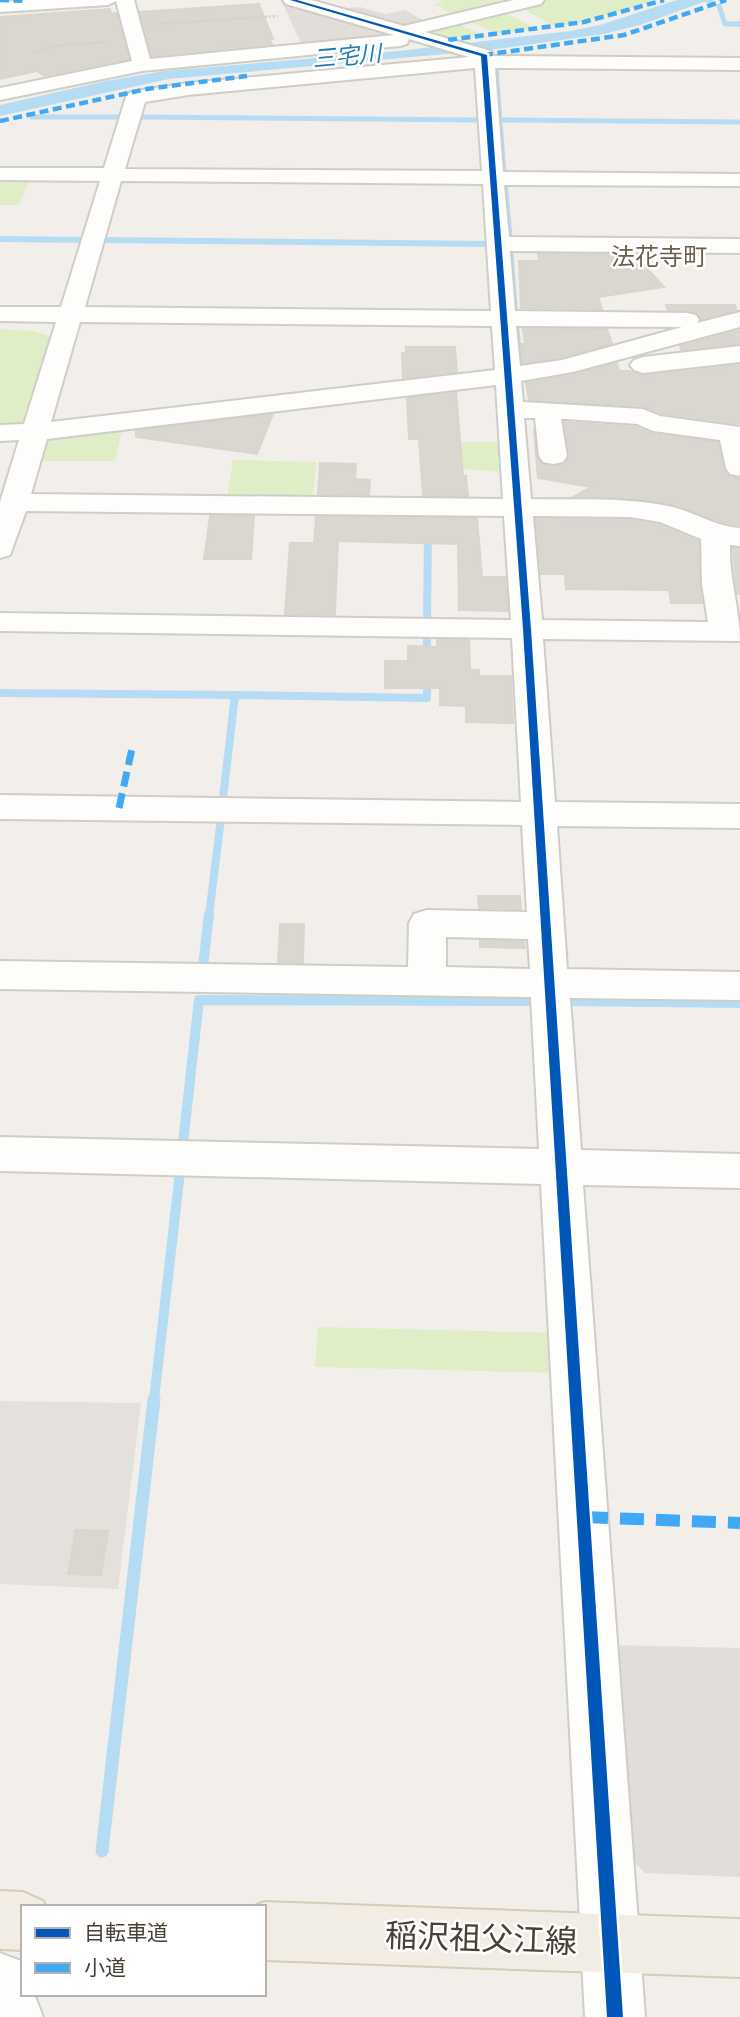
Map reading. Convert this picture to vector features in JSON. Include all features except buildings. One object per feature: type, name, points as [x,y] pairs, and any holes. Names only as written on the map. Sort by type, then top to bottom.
[{"type":"main road","points":[[0,1920],[21,1921]]},
{"type":"main road","name":"稲沢祖父江線","points":[[266,1931],[740,1948]]},
{"type":"street","points":[[0,7],[108,0]]},
{"type":"street","points":[[125,0],[142,65]]},
{"type":"street","points":[[0,94],[142,65],[287,20],[326,10],[357,6],[367,0]]},
{"type":"street","points":[[403,32],[535,0]]},
{"type":"street","points":[[326,10],[423,38]]},
{"type":"street","points":[[287,20],[445,42],[482,57]]},
{"type":"street","points":[[482,57],[494,178],[527,629],[615,2017]]},
{"type":"street","points":[[0,549],[9,505],[36,432],[136,97],[482,57],[740,64]]},
{"type":"street","points":[[0,174],[740,180]]},
{"type":"street","points":[[499,244],[740,246]]},
{"type":"street","points":[[0,314],[732,322]]},
{"type":"street","points":[[0,433],[36,432],[508,376],[564,366],[732,322]]},
{"type":"street","points":[[564,366],[594,368],[740,354]]},
{"type":"street","points":[[511,410],[547,410],[602,421],[643,418],[691,442],[736,435],[740,468]]},
{"type":"street","points":[[547,410],[554,456]]},
{"type":"street","points":[[0,622],[733,632],[716,593],[713,567],[728,536],[666,514],[632,498],[518,507],[9,505]]},
{"type":"street","points":[[0,807],[740,816]]},
{"type":"street","points":[[427,981],[427,923],[545,926]]},
{"type":"street","points":[[0,975],[740,986]]},
{"type":"street","points":[[0,1154],[740,1171]]},
{"type":"street","points":[[0,1982],[13,2017]]},
{"type":"path","points":[[35,52],[133,33],[287,20]]},
{"type":"shaded area","points":[[281,0],[402,35],[302,45]]},
{"type":"shaded area","points":[[360,7],[385,14],[405,10],[430,24],[402,28],[335,9]]},
{"type":"shaded area","points":[[0,1401],[141,1403],[118,1589],[0,1584]]},
{"type":"shaded area","points":[[612,1645],[740,1648],[740,1877],[645,1873],[627,1855]]},
{"type":"green space","points":[[438,0],[530,0],[458,17],[434,4],[444,2]]},
{"type":"green space","points":[[541,0],[656,0],[598,19],[555,27],[518,6]]},
{"type":"green space","points":[[501,10],[536,29],[496,34],[464,19]]},
{"type":"green space","points":[[453,21],[482,35],[441,40],[417,32]]},
{"type":"green space","points":[[0,177],[31,177],[19,205],[0,205]]},
{"type":"green space","points":[[0,329],[33,331],[56,338],[32,420],[21,426],[0,428]]},
{"type":"green space","points":[[123,425],[115,461],[38,461],[44,439]]},
{"type":"green space","points":[[448,442],[502,442],[505,472],[449,468]]},
{"type":"green space","points":[[233,460],[316,462],[313,499],[227,498]]},
{"type":"green space","points":[[318,1327],[556,1333],[558,1373],[315,1367]]},
{"type":"water","name":"三宅川","points":[[677,0],[709,0],[640,25],[604,34],[490,50],[169,79],[0,116],[0,105],[164,71],[399,51],[570,31],[600,25]]},
{"type":"waterway","points":[[706,0],[711,2]]},
{"type":"waterway","points":[[719,6],[725,24],[740,24]]},
{"type":"waterway","points":[[496,68],[504,174]]},
{"type":"waterway","points":[[32,117],[124,117]]},
{"type":"waterway","points":[[138,117],[479,120]]},
{"type":"waterway","points":[[500,120],[740,122]]},
{"type":"waterway","points":[[505,182],[510,236]]},
{"type":"waterway","points":[[509,234],[510,240]]},
{"type":"waterway","points":[[0,239],[86,240]]},
{"type":"waterway","points":[[102,240],[489,244]]},
{"type":"waterway","points":[[510,248],[515,313]]},
{"type":"waterway","points":[[516,324],[520,364]]},
{"type":"waterway","points":[[428,513],[428,533]]},
{"type":"waterway","points":[[427,619],[428,533]]},
{"type":"waterway","points":[[427,635],[427,658]]},
{"type":"waterway","points":[[235,695],[427,698],[427,676]]},
{"type":"waterway","points":[[0,693],[235,695]]},
{"type":"waterway","points":[[223,798],[235,695]]},
{"type":"waterway","points":[[209,916],[221,818],[214,818]]},
{"type":"waterway","points":[[203,966],[209,914]]},
{"type":"waterway","points":[[183,1143],[199,1000],[534,1001]]},
{"type":"waterway","points":[[568,1001],[740,1003]]},
{"type":"waterway","points":[[154,1400],[180,1172]]},
{"type":"waterway","points":[[102,1851],[154,1399]]},
{"type":"marked path","points":[[0,0],[27,1]]},
{"type":"marked path","points":[[448,40],[584,22],[664,0]]},
{"type":"marked path","points":[[484,55],[624,35],[726,0]]},
{"type":"marked path","points":[[0,121],[147,89],[247,76]]},
{"type":"marked path","points":[[119,808],[133,744]]},
{"type":"marked path","points":[[584,1517],[740,1523]]},
{"type":"cycle path","points":[[292,0],[484,55],[527,629],[615,2017]]},
{"type":"district","name":"法花寺町","points":[[659,257]]}]
